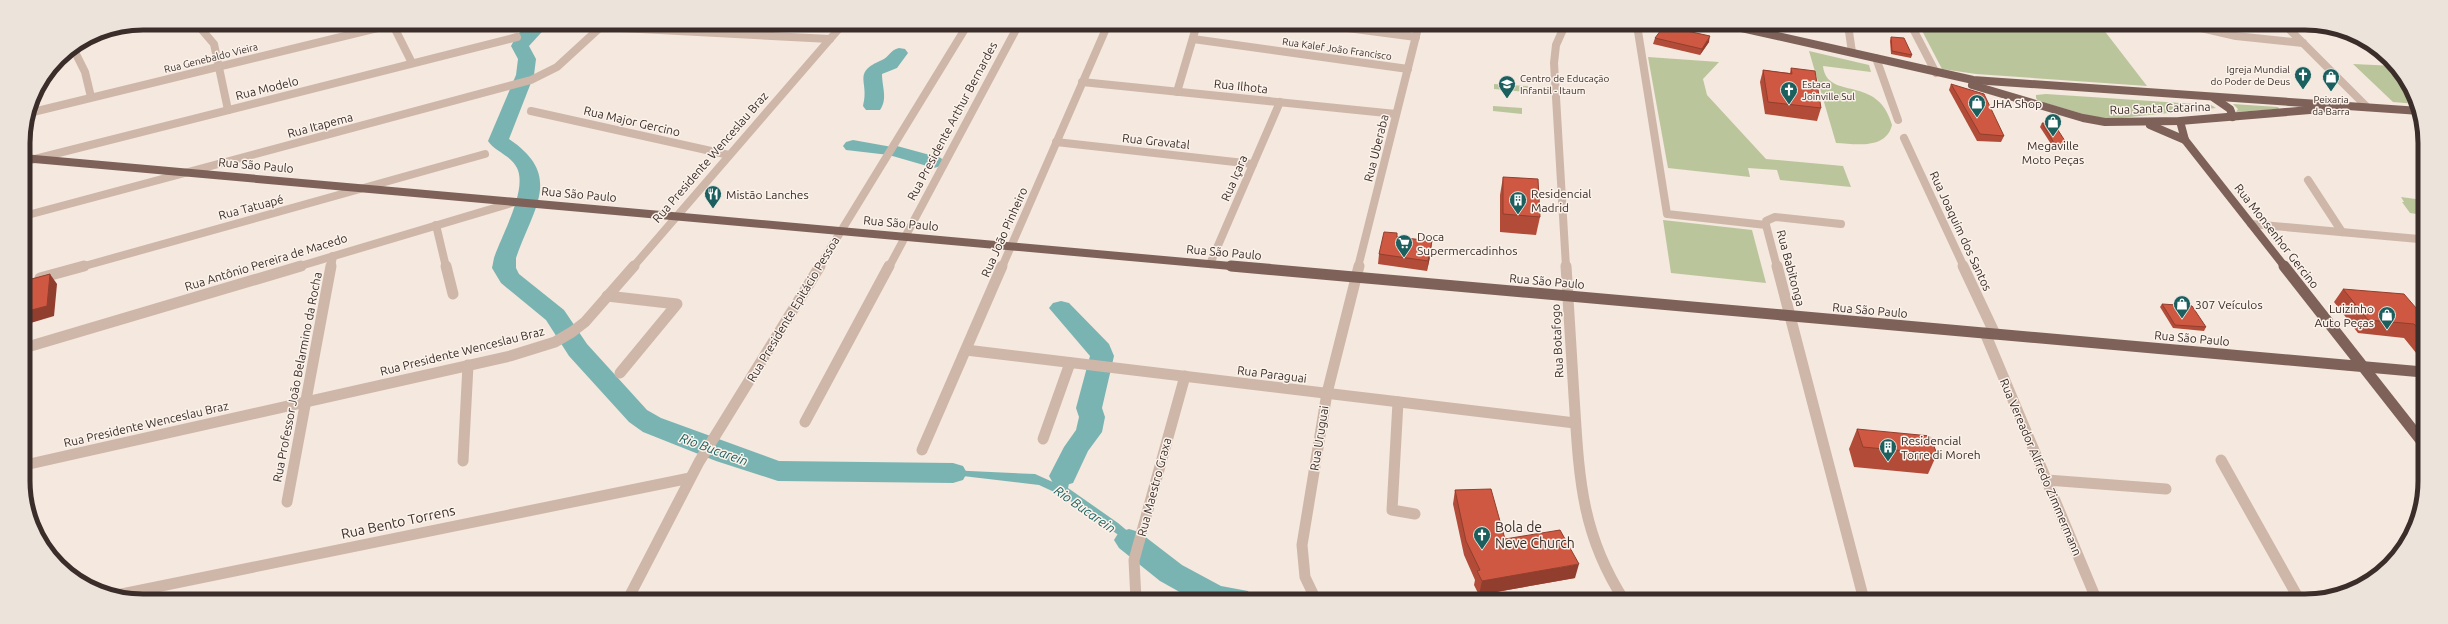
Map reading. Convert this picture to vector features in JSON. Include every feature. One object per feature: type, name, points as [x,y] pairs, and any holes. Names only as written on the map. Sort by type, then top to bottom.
[{"type":"main road","name":"Rua Santa Catarina","points":[[1764,30],[1936,73],[1973,80],[2413,110]]},
{"type":"main road","name":"Rua Santa Catarina","points":[[1936,73],[2022,101],[2095,121],[2141,123],[2180,121],[2367,107]]},
{"type":"main road","points":[[2022,101],[2021,92],[2023,88],[2041,85]]},
{"type":"main road","points":[[2209,97],[2230,108],[2233,117]]},
{"type":"main road","name":"Rua Monsenhor Gercino","points":[[2180,121],[2185,140],[2418,437]]},
{"type":"main road","name":"Rua Monsenhor Gercino","points":[[2141,123],[2165,130],[2185,140]]},
{"type":"main road","name":"Rua São Paulo","points":[[30,158],[2418,372]]},
{"type":"street","points":[[203,30],[211,39],[220,66],[228,110]]},
{"type":"street","name":"Rua Genebaldo Vieira","points":[[35,110],[370,30]]},
{"type":"street","points":[[398,30],[412,64]]},
{"type":"street","name":"Rua Itapema","points":[[30,214],[531,80],[557,67],[598,30]]},
{"type":"street","points":[[651,30],[689,34],[830,39]]},
{"type":"street","name":"Rua Presidente Wenceslau Braz","points":[[30,464],[529,351],[562,339],[572,332],[607,296],[838,30]]},
{"type":"street","name":"Rua Presidente Epitácio Pessoa","points":[[631,594],[699,462],[964,30]]},
{"type":"street","name":"Rua Presidente Arthur Bernardes","points":[[805,422],[1016,30]]},
{"type":"street","name":"Rua João Pinheiro","points":[[922,450],[1105,30]]},
{"type":"street","points":[[1177,92],[1195,30]]},
{"type":"street","points":[[1366,30],[1416,36]]},
{"type":"street","name":"Rua Uberaba","points":[[1356,277],[1418,30]]},
{"type":"street","name":"Rua Botafogo","points":[[1562,30],[1556,45],[1554,63],[1578,480],[1585,518],[1599,554],[1615,588],[1620,594]]},
{"type":"street","name":"Rua Babitonga","points":[[1638,30],[1668,214],[1766,225],[1862,594]]},
{"type":"street","points":[[1849,30],[1852,52]]},
{"type":"street","points":[[1914,30],[1936,73]]},
{"type":"street","points":[[2216,30],[2248,38],[2302,43]]},
{"type":"street","points":[[2290,30],[2367,107]]},
{"type":"street","name":"Rua Modelo","points":[[30,160],[517,37]]},
{"type":"street","name":"Rua Kalef João Francisco","points":[[1193,39],[1408,69]]},
{"type":"street","points":[[75,52],[84,72],[91,97]]},
{"type":"street","points":[[1876,58],[1898,120]]},
{"type":"street","name":"Rua Ilhota","points":[[1082,82],[1396,114]]},
{"type":"street","name":"Rua Içara","points":[[1210,264],[1280,102]]},
{"type":"street","name":"Rua Major Gercino","points":[[531,111],[729,155]]},
{"type":"street","name":"Rua Joaquim dos Santos","points":[[1904,138],[1990,333]]},
{"type":"street","name":"Rua Gravatal","points":[[1056,142],[1254,164]]},
{"type":"street","name":"Rua Tatuapé","points":[[32,280],[485,154]]},
{"type":"street","points":[[2308,180],[2342,232]]},
{"type":"street","name":"Rua Antônio Pereira de Macedo","points":[[30,346],[515,202]]},
{"type":"street","points":[[1766,225],[1766,221],[1775,217],[1841,224]]},
{"type":"street","points":[[2251,224],[2418,241]]},
{"type":"street","points":[[436,225],[453,294]]},
{"type":"street","name":"Rua Professor João Belarmino da Rocha","points":[[287,502],[333,256]]},
{"type":"street","name":"Rua Uruguai","points":[[1314,594],[1302,567],[1302,544],[1327,393],[1356,277]]},
{"type":"street","points":[[607,296],[677,304],[620,373]]},
{"type":"street","name":"Rua Vereador Alfredo Zimmermann","points":[[1990,333],[2047,480],[2094,594]]},
{"type":"street","name":"Rua Paraguai","points":[[966,350],[1575,422]]},
{"type":"street","points":[[1043,439],[1070,363]]},
{"type":"street","points":[[463,461],[468,365]]},
{"type":"street","name":"Rua Maestro Graxa","points":[[1135,594],[1133,574],[1134,560],[1184,376]]},
{"type":"street","points":[[1398,402],[1392,510],[1415,514]]},
{"type":"street","points":[[2221,460],[2296,594]]},
{"type":"street","name":"Rua Bento Torrens","points":[[127,593],[690,478]]},
{"type":"street","points":[[2047,480],[2166,489]]},
{"type":"green space","points":[[1922,30],[2104,30],[2147,86],[1976,74],[1942,69]]},
{"type":"green space","points":[[1809,51],[1869,65],[1871,72],[1823,66],[1827,77],[1834,83],[1865,93],[1876,99],[1885,109],[1892,125],[1889,133],[1877,142],[1869,144],[1836,143]]},
{"type":"green space","points":[[1648,57],[1719,62],[1703,79],[1707,95],[1766,159],[1843,166],[1851,187],[1780,180],[1777,170],[1748,168],[1750,177],[1668,168]]},
{"type":"green space","points":[[2353,64],[2388,66],[2399,80],[2410,103],[2393,102]]},
{"type":"green space","points":[[1494,84],[1528,86],[1527,92],[1494,89]]},
{"type":"green space","points":[[2046,94],[2211,105],[2216,108],[2111,119],[2090,116],[2038,101],[2036,98],[2036,95]]},
{"type":"green space","points":[[2233,104],[2278,107],[2279,109],[2236,112],[2238,109]]},
{"type":"green space","points":[[1493,106],[1522,108],[1522,114],[1493,111]]},
{"type":"green space","points":[[2401,197],[2418,199],[2418,214],[2410,213],[2402,202],[2404,202]]},
{"type":"green space","points":[[1663,220],[1752,230],[1766,283],[1671,273]]},
{"type":"water","points":[[1077,447],[1068,488],[1118,523],[1163,561],[1218,590],[1248,594],[1202,594],[1063,496],[1039,485],[920,471],[926,469],[1035,474],[1055,483],[1062,467]]},
{"type":"building","points":[[1661,30],[1682,30],[1710,36],[1702,49],[1655,38]]},
{"type":"building","points":[[1891,37],[1904,38],[1912,55],[1892,51]]},
{"type":"building","points":[[1791,68],[1815,71],[1821,108],[1768,102],[1763,70],[1792,74]]},
{"type":"building","name":"JHA Shop","points":[[1951,84],[1984,94],[2004,136],[1980,134]]},
{"type":"building","points":[[2042,123],[2054,124],[2067,144],[2054,143]]},
{"type":"building","points":[[1503,177],[1538,179],[1540,217],[1503,214]]},
{"type":"building","points":[[1384,232],[1397,233],[1397,237],[1432,241],[1428,261],[1379,254]]},
{"type":"building","points":[[50,274],[47,306],[30,310],[30,279]]},
{"type":"building","points":[[2343,289],[2404,294],[2418,310],[2418,328],[2414,324],[2368,320]]},
{"type":"building","name":"307 Veículos","points":[[2162,304],[2192,306],[2206,327],[2175,325]]},
{"type":"building","points":[[1857,429],[1930,436],[1937,454],[1863,447]]},
{"type":"building","name":"Bola de Neve Church","points":[[1491,489],[1505,539],[1560,530],[1579,564],[1482,581],[1477,571],[1480,570],[1466,541],[1455,490]]},
{"type":"waterway","name":"Rio Bucarein","points":[[533,30],[523,39],[520,46],[527,59],[525,75],[498,141],[522,160],[528,168],[530,177],[530,187],[527,199],[508,249],[504,268],[509,278],[555,315],[578,350],[638,416],[652,425],[726,454],[778,471],[953,473]]},
{"type":"waterway","points":[[873,106],[875,99],[872,79],[873,74],[880,66],[890,64],[899,53]]},
{"type":"waterway","points":[[853,146],[884,150]]},
{"type":"waterway","points":[[897,152],[934,162]]},
{"type":"waterway","points":[[1061,308],[1100,350],[1102,356],[1089,408],[1092,417],[1089,432],[1077,447],[1063,476]]},
{"type":"waterway","name":"Rio Bucarein","points":[[1129,540],[1171,573],[1210,594]]},
{"type":"place","name":"Igreja Mundial do Poder de Deus","points":[[2303,90]]},
{"type":"place","name":"Peixaria da Barra","points":[[2331,92]]},
{"type":"place","name":"Centro de Educação Infantil - Itaum","points":[[1507,99]]},
{"type":"place","name":"Estaca Joinville Sul","points":[[1789,105]]},
{"type":"place","name":"JHA Shop","points":[[1977,118]]},
{"type":"place","name":"Megaville Moto Peças","points":[[2053,137]]},
{"type":"place","name":"Mistão Lanches","points":[[713,209]]},
{"type":"place","name":"Residencial Madrid","points":[[1518,215]]},
{"type":"place","name":"Doca Supermercadinhos","points":[[1404,258]]},
{"type":"place","name":"307 Veículos","points":[[2182,319]]},
{"type":"place","name":"Luizinho Auto Peças","points":[[2387,330]]},
{"type":"place","name":"Residencial Torre di Moreh","points":[[1888,462]]},
{"type":"place","name":"Bola de Neve Church","points":[[1482,550]]}]
